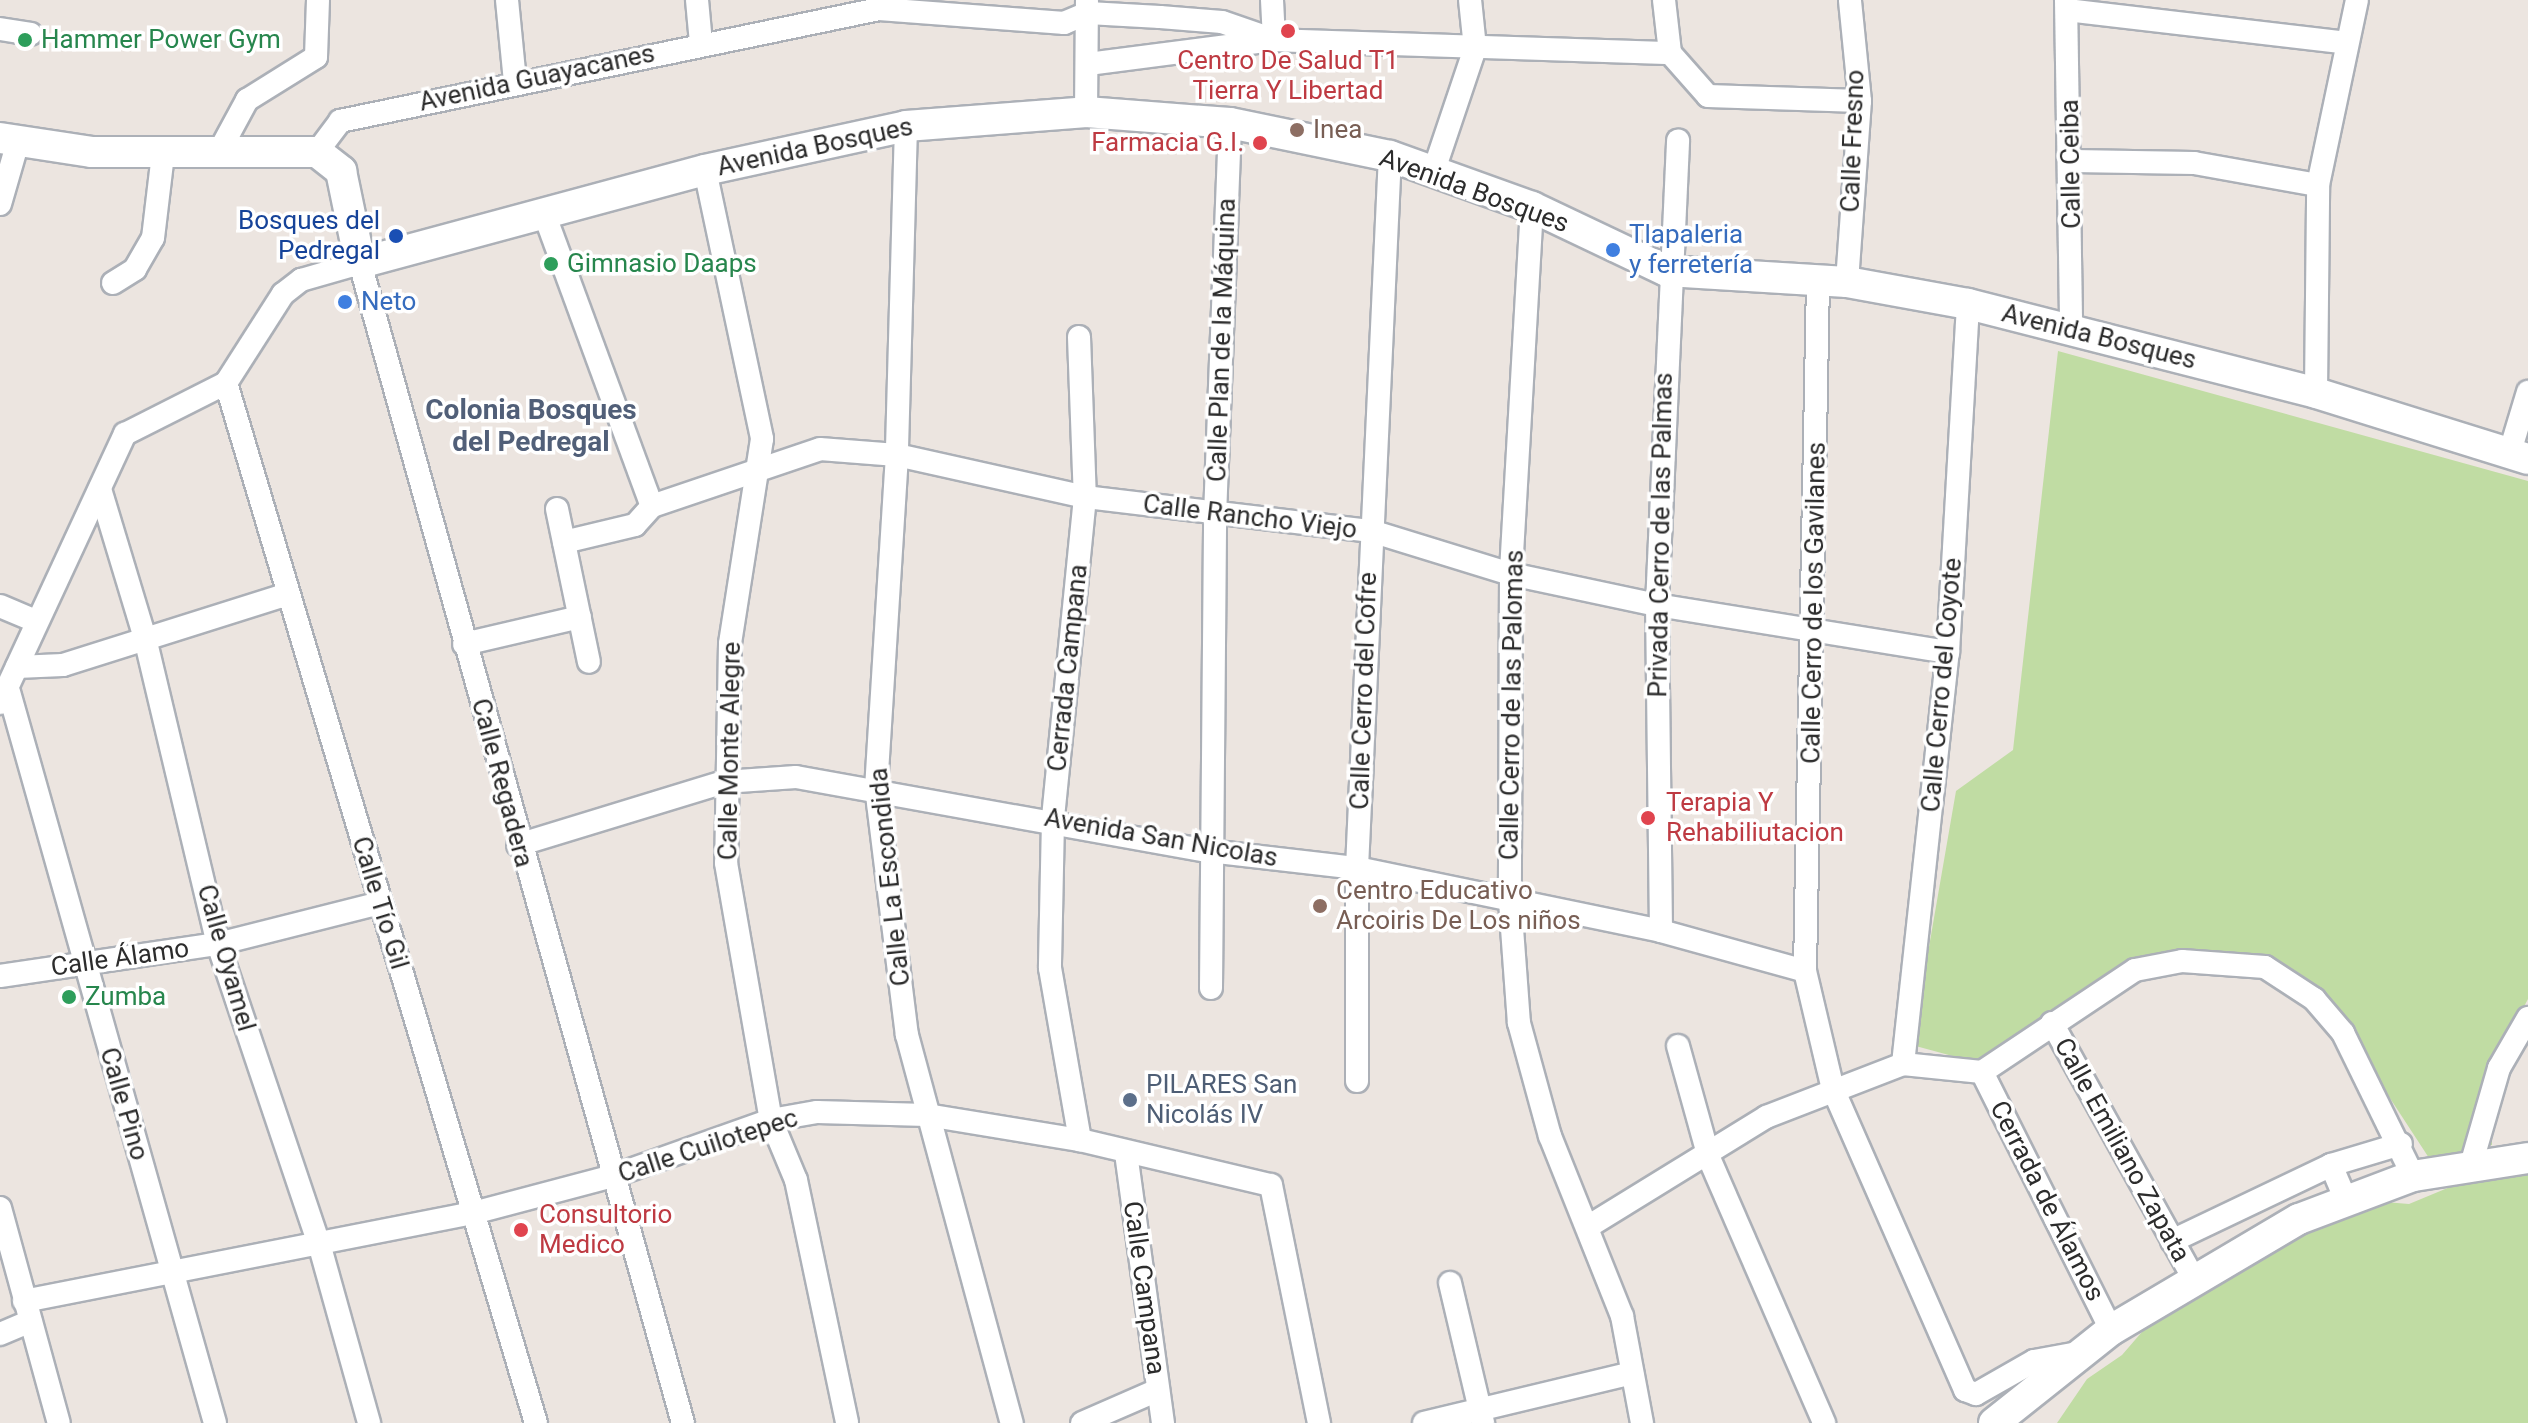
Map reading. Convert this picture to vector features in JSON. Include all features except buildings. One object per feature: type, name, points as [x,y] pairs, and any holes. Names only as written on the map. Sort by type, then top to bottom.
[{"type":"street","points":[[220,150],[247,100],[316,57],[318,0]]},
{"type":"street","points":[[507,0],[515,81]]},
{"type":"street","points":[[697,0],[701,43]]},
{"type":"street","points":[[1272,0],[1274,40]]},
{"type":"street","points":[[1433,173],[1475,48],[1470,0]]},
{"type":"street","points":[[1664,0],[1670,53],[1708,96],[1860,101]]},
{"type":"street","name":"Calle Fresno","points":[[1832,281],[1860,101],[1850,0]]},
{"type":"street","points":[[2316,393],[2318,185],[2357,0]]},
{"type":"street","name":"Avenida Guayacanes","points":[[317,152],[340,121],[878,4],[1064,23],[1088,6],[1222,22],[1274,40]]},
{"type":"street","points":[[2067,5],[2347,43]]},
{"type":"street","name":"Calle Ceiba","points":[[2067,5],[2073,161],[2071,329]]},
{"type":"street","points":[[1086,112],[1088,6]]},
{"type":"street","points":[[0,29],[31,34]]},
{"type":"street","points":[[1088,64],[1274,40],[1670,53]]},
{"type":"street","name":"Avenida Bosques","points":[[360,263],[705,170],[906,126],[1086,112],[1230,123],[1390,156],[1532,207],[1667,271],[1832,281],[1968,304],[2316,393],[2519,457]]},
{"type":"street","name":"Calle Plan de la Máquina","points":[[1211,988],[1209,851],[1215,516],[1230,123]]},
{"type":"street","name":"Calle La Escondida","points":[[906,126],[897,455],[876,787],[907,1035],[927,1115],[995,1341],[1012,1423]]},
{"type":"street","name":"Privada Cerro de las Palmas","points":[[1661,931],[1657,605],[1667,271],[1678,140]]},
{"type":"street","points":[[0,204],[9,141],[163,154],[220,150],[317,152]]},
{"type":"street","name":"Calle Regadera","points":[[317,152],[341,171],[360,263],[518,845],[683,1423]]},
{"type":"street","points":[[113,283],[135,269],[153,238],[163,154]]},
{"type":"street","name":"Calle Cerro del Cofre","points":[[1357,1081],[1357,868],[1390,156]]},
{"type":"street","points":[[2073,161],[2194,163],[2318,185]]},
{"type":"street","name":"Calle Monte Alegre","points":[[705,170],[762,439],[761,465],[730,644],[724,782],[726,863],[771,1120],[796,1180],[847,1423]]},
{"type":"street","name":"Calle Cerro de las Palomas","points":[[1532,207],[1511,574],[1510,901],[1519,1023],[1550,1136],[1589,1226],[1622,1316],[1642,1423]]},
{"type":"street","points":[[544,213],[652,506]]},
{"type":"street","points":[[4,698],[36,621],[125,434],[226,383],[283,294],[301,280],[360,263]]},
{"type":"street","name":"Calle Cerro de los Gavilanes","points":[[1832,281],[1815,635],[1805,971],[1833,1089],[1965,1390],[1976,1394],[2034,1361],[2083,1352]]},
{"type":"street","name":"Calle Cerro del Coyote","points":[[1903,1064],[1948,652],[1968,304]]},
{"type":"street","name":"Cerrada Campana","points":[[1079,337],[1085,497],[1053,820],[1050,968],[1080,1140]]},
{"type":"street","name":"Calle Tío Gil","points":[[226,383],[536,1423]]},
{"type":"street","points":[[2519,457],[2528,392]]},
{"type":"street","name":"Calle Rancho Viejo","points":[[564,542],[635,525],[652,506],[761,465],[820,449],[897,455],[1085,497],[1215,516],[1371,531],[1511,574],[1657,605],[1815,635],[1948,652]]},
{"type":"street","name":"Calle Oyamel","points":[[100,489],[145,638],[218,944],[320,1247],[369,1423]]},
{"type":"street","points":[[557,509],[589,662]]},
{"type":"street","points":[[17,667],[63,665],[288,594]]},
{"type":"street","points":[[0,606],[36,621]]},
{"type":"street","points":[[464,644],[580,617]]},
{"type":"street","name":"Calle Pino","points":[[4,698],[215,1423]]},
{"type":"street","name":"Avenida San Nicolas","points":[[518,845],[724,782],[796,777],[876,787],[1209,851],[1357,868],[1661,931],[1805,971]]},
{"type":"street","name":"Calle Álamo","points":[[0,976],[218,944],[380,903]]},
{"type":"street","points":[[1589,1226],[1709,1158],[1766,1117],[1903,1064],[1982,1072],[2135,970],[2182,961],[2265,967],[2314,999],[2343,1033],[2401,1144],[2413,1176]]},
{"type":"street","points":[[2471,1165],[2499,1068],[2528,1018]]},
{"type":"street","name":"Calle Emiliano Zapata","points":[[2052,1023],[2193,1277]]},
{"type":"street","points":[[1678,1046],[1709,1158],[1824,1423]]},
{"type":"street","name":"Cerrada de Álamos","points":[[1982,1072],[2111,1330]]},
{"type":"street","name":"Calle Cuilotepec","points":[[0,1334],[27,1311],[172,1272],[320,1247],[473,1213],[613,1176],[771,1120],[817,1112],[927,1115],[1080,1140],[1126,1153],[1254,1178],[1271,1185],[1319,1423]]},
{"type":"street","points":[[2172,1241],[2268,1192],[2331,1165],[2401,1144]]},
{"type":"street","name":"Calle Campana","points":[[1126,1153],[1163,1423]]},
{"type":"street","points":[[1994,1423],[2111,1330],[2193,1277],[2344,1196],[2413,1176],[2528,1158]]},
{"type":"street","points":[[2331,1165],[2344,1196]]},
{"type":"street","points":[[2268,1192],[2286,1226]]},
{"type":"street","points":[[0,1208],[59,1423]]},
{"type":"street","points":[[1450,1283],[1482,1415]]},
{"type":"street","points":[[1424,1423],[1482,1415],[1632,1373]]},
{"type":"street","points":[[1082,1423],[1158,1390]]},
{"type":"green space","points":[[2058,351],[2528,481],[2528,999],[2491,1069],[2492,1145],[2429,1158],[2324,997],[2258,959],[2132,965],[1982,1064],[1912,1045],[1956,791],[2013,750]]},
{"type":"green space","points":[[2528,1175],[2528,1423],[2057,1423],[2087,1379],[2122,1355],[2154,1318],[2361,1200],[2409,1204],[2462,1182]]},
{"type":"place","name":"Centro De Salud T1 Tierra Y Libertad","points":[[1288,31]]},
{"type":"place","name":"Hammer Power Gym","points":[[25,40]]},
{"type":"place","name":"Inea","points":[[1297,130]]},
{"type":"place","name":"Farmacia G.I.","points":[[1260,143]]},
{"type":"place","name":"Bosques del Pedregal","points":[[396,236]]},
{"type":"place","name":"Tlapaleria y ferretería","points":[[1613,250]]},
{"type":"place","name":"Gimnasio Daaps","points":[[551,264]]},
{"type":"place","name":"Neto","points":[[345,302]]},
{"type":"place","name":"Terapia Y Rehabiliutacion","points":[[1648,818]]},
{"type":"place","name":"Centro Educativo Arcoiris De Los niños","points":[[1320,906]]},
{"type":"place","name":"Zumba","points":[[69,997]]},
{"type":"place","name":"PILARES San Nicolás IV","points":[[1130,1100]]},
{"type":"place","name":"Consultorio Medico","points":[[521,1230]]},
{"type":"district","name":"Colonia Bosques del Pedregal","points":[[531,426]]}]
